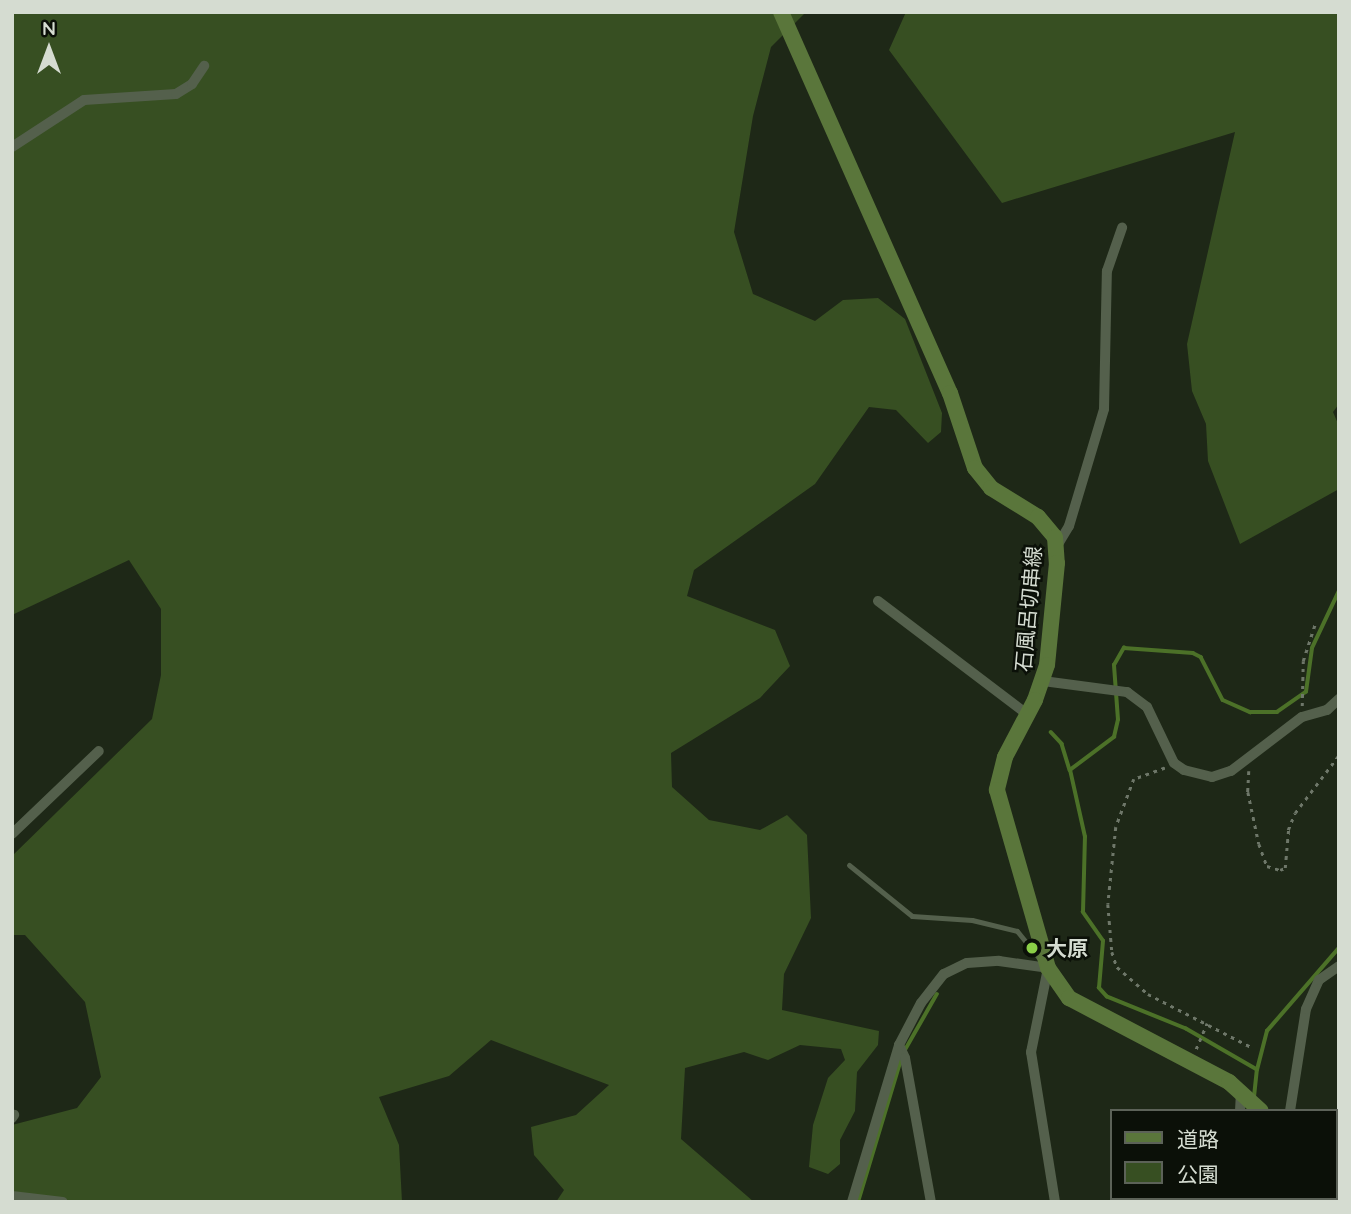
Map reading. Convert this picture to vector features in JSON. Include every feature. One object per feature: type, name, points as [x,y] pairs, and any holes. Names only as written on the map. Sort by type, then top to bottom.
[{"type":"main road","name":"石風呂切串線","points":[[781,12],[950,393],[975,468],[991,488],[1048,526],[1057,546],[1043,681],[1000,767],[998,802],[1048,968],[1069,998],[1191,1061],[1244,1092],[1259,1109]]},
{"type":"street","points":[[12,146],[84,100],[176,94],[192,84],[204,66]]},
{"type":"street","points":[[1057,546],[1069,526],[1104,409],[1107,271],[1122,228]]},
{"type":"street","points":[[878,601],[1028,715]]},
{"type":"street","points":[[1043,681],[1127,692],[1141,701],[1174,763],[1212,777],[1247,761],[1302,717],[1326,710],[1339,699]]},
{"type":"street","points":[[12,834],[99,751]]},
{"type":"street","points":[[852,1202],[899,1045],[944,974],[967,963],[999,961],[1048,968],[1031,1052],[1055,1202]]},
{"type":"street","points":[[1290,1109],[1306,1010],[1319,980],[1339,966]]},
{"type":"street","points":[[899,1045],[905,1058],[931,1202]]},
{"type":"street","points":[[1240,1109],[1244,1092]]},
{"type":"street","points":[[12,1196],[63,1202]]},
{"type":"lane","points":[[849,865],[912,916],[972,920],[1017,931],[1048,968]]},
{"type":"path","points":[[1302,717],[1303,662],[1315,624]]},
{"type":"path","points":[[1247,761],[1250,812],[1259,844],[1268,866],[1280,870],[1285,868],[1288,830],[1296,813],[1339,755]]},
{"type":"path","points":[[1174,763],[1135,779],[1116,827],[1108,904],[1112,952],[1117,967],[1148,994],[1253,1048]]},
{"type":"path","points":[[1191,1061],[1207,1023]]},
{"type":"green space","points":[[12,12],[806,12],[771,47],[753,116],[734,232],[753,294],[815,321],[843,300],[878,298],[905,319],[942,413],[941,432],[928,443],[896,410],[869,407],[815,484],[694,570],[687,596],[775,630],[790,666],[760,698],[671,753],[672,787],[709,820],[760,830],[787,815],[807,835],[811,918],[784,974],[782,1010],[879,1031],[878,1045],[857,1072],[855,1111],[840,1140],[840,1164],[828,1174],[809,1167],[813,1125],[828,1078],[845,1060],[841,1049],[800,1045],[768,1060],[744,1052],[685,1068],[681,1139],[754,1202],[556,1202],[564,1190],[534,1155],[531,1127],[576,1115],[609,1085],[491,1040],[449,1076],[379,1097],[399,1145],[402,1202],[12,1202],[12,1125],[77,1108],[101,1077],[85,1002],[25,935],[12,935],[12,856],[152,719],[161,675],[161,609],[129,560],[12,615]]},
{"type":"green space","points":[[906,12],[1339,12],[1339,404],[1333,412],[1339,426],[1339,489],[1240,544],[1208,461],[1206,424],[1192,391],[1187,344],[1235,132],[1002,203],[889,50]]},
{"type":"waterway","points":[[1254,1097],[1257,1070],[1186,1029],[1107,997],[1099,988],[1103,941],[1083,912],[1085,837],[1070,770],[1114,737],[1118,720],[1114,665],[1124,648],[1193,653],[1201,657],[1223,700],[1250,712],[1277,712],[1306,692],[1312,648],[1339,591]]},
{"type":"waterway","points":[[1051,732],[1062,744],[1070,770]]},
{"type":"waterway","points":[[1257,1070],[1267,1031],[1339,948]]},
{"type":"waterway","points":[[905,1050],[937,994]]},
{"type":"waterway","points":[[858,1202],[901,1060]]},
{"type":"place","name":"大原","points":[[1032,948]]}]
